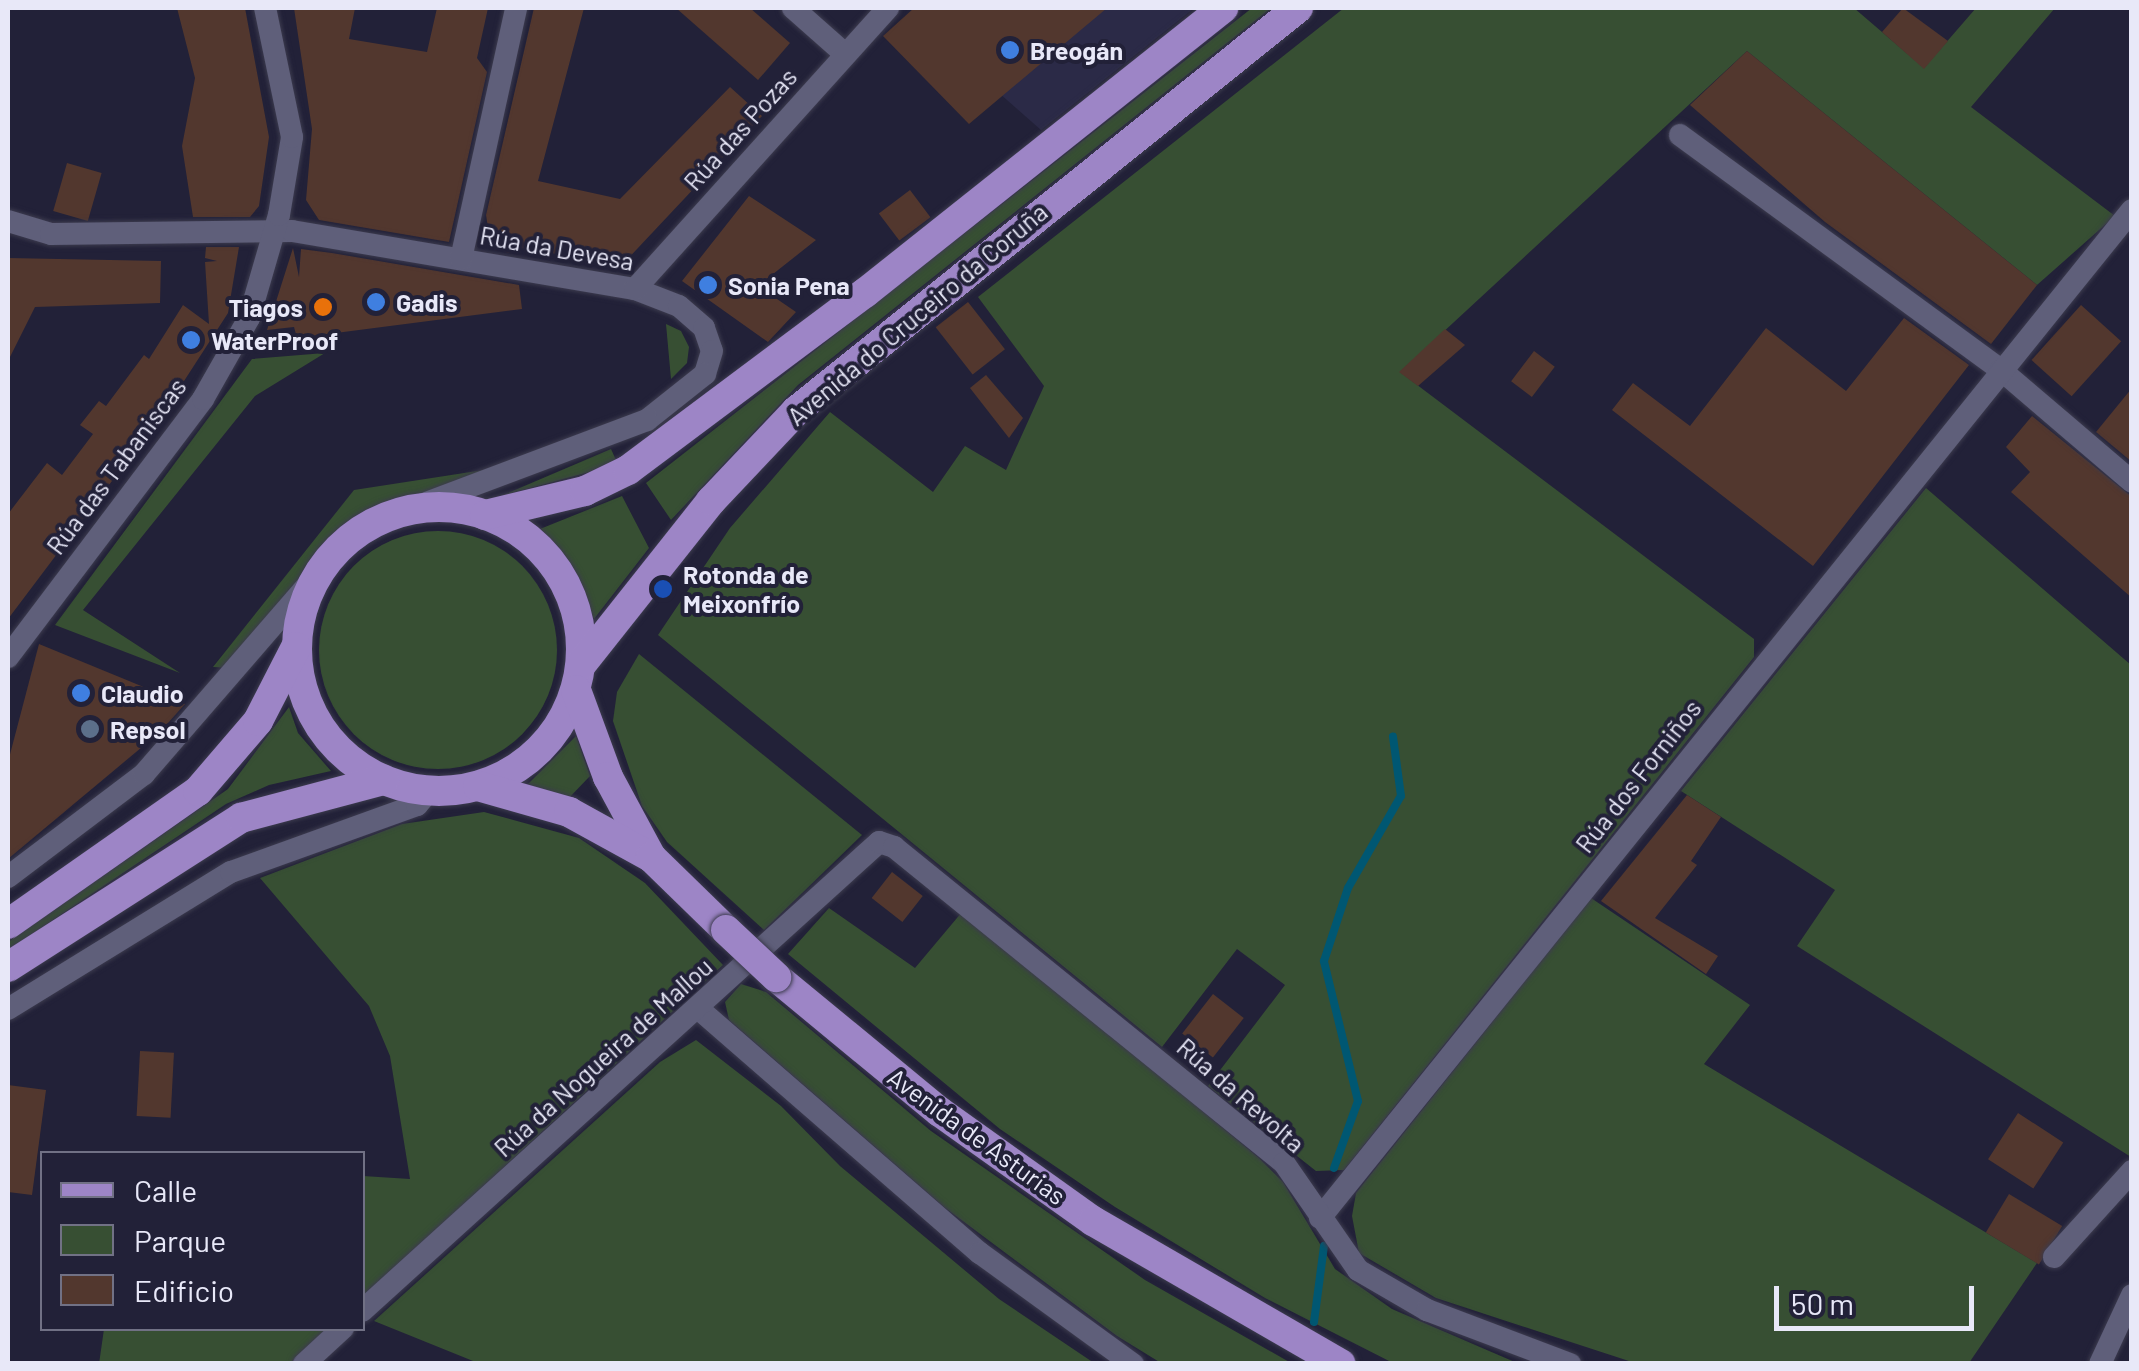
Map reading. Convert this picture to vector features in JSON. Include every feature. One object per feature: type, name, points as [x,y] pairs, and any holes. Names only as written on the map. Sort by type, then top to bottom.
[{"type":"main road","name":"Avenida do Cruceiro da Coruña","points":[[485,515],[585,491],[628,470],[865,293],[1223,8]]},
{"type":"main road","name":"Avenida do Cruceiro da Coruña","points":[[578,678],[711,501],[796,411],[1298,8]]},
{"type":"main road","points":[[8,924],[198,791],[258,720],[296,646],[300,614],[320,571],[348,539],[402,512],[451,508],[485,515],[529,539],[560,574],[579,621],[578,678],[546,743],[514,770],[478,786],[429,791],[384,780],[353,763],[316,722],[296,646]]},
{"type":"main road","name":"Avenida de Asturias","points":[[578,678],[608,777],[651,857]]},
{"type":"main road","points":[[8,968],[241,818],[384,780]]},
{"type":"main road","name":"Avenida de Asturias","points":[[478,786],[569,812],[651,857],[776,977],[868,1056],[1063,1200],[1161,1265],[1340,1364]]},
{"type":"street","name":"Rúa das Tabaniscas","points":[[8,657],[220,374],[248,318],[274,230],[292,137],[265,8]]},
{"type":"street","points":[[462,260],[516,8]]},
{"type":"street","points":[[792,8],[845,54]]},
{"type":"street","name":"Rúa das Pozas","points":[[635,289],[888,8]]},
{"type":"street","points":[[1680,135],[2001,370],[2132,482]]},
{"type":"street","name":"Rúa dos Forniños","points":[[1320,1218],[2132,210]]},
{"type":"street","name":"Rúa da Devesa","points":[[8,221],[51,234],[274,230],[635,289],[679,306],[704,328],[711,359],[698,384],[615,436],[402,512]]},
{"type":"street","points":[[8,877],[144,774],[320,571]]},
{"type":"street","points":[[8,1010],[216,880],[274,852],[417,805],[429,791]]},
{"type":"street","name":"Rúa da Revolta","points":[[879,842],[909,859],[1284,1163],[1346,1258],[1400,1294],[1469,1328],[1570,1364]]},
{"type":"street","name":"Rúa da Nogueira de Mallou","points":[[365,1308],[700,1010],[879,842]]},
{"type":"street","points":[[700,1010],[980,1253],[1134,1364]]},
{"type":"street","points":[[2054,1257],[2132,1171]]},
{"type":"street","points":[[2100,1364],[2132,1295]]},
{"type":"street","points":[[304,1364],[339,1331]]},
{"type":"shaded area","points":[[934,8],[1194,8],[1041,130],[999,93]]},
{"type":"green space","points":[[1252,8],[1271,8],[798,385],[671,520],[646,483]]},
{"type":"green space","points":[[1344,8],[1854,8],[1924,68],[1976,8],[2055,8],[1971,107],[2115,216],[2037,285],[1747,51],[1400,372],[1754,639],[1754,657],[1344,1170],[1316,1171],[1208,1086],[1285,985],[1237,949],[1162,1047],[658,635],[730,528],[830,412],[933,492],[965,446],[1006,470],[1044,386],[978,297]]},
{"type":"green space","points":[[666,324],[681,331],[689,347],[687,363],[671,379]]},
{"type":"green space","points":[[325,353],[255,396],[83,610],[180,673],[55,625],[252,359]]},
{"type":"green space","points":[[611,449],[616,460],[593,471],[501,496]]},
{"type":"green space","points":[[503,467],[362,517],[315,560],[230,668],[213,667],[354,490]]},
{"type":"green space","points":[[1926,488],[2131,665],[2131,1157],[1797,946],[1835,890],[1681,791]]},
{"type":"green space","points":[[622,496],[649,548],[594,619],[567,560],[540,529]]},
{"type":"green space","points":[[438,531],[484,540],[522,566],[548,604],[557,650],[548,696],[522,734],[484,760],[438,769],[392,760],[354,734],[328,696],[319,650],[328,604],[354,566],[392,540]]},
{"type":"green space","points":[[639,654],[862,835],[764,930],[667,842],[642,806],[613,721],[617,692]]},
{"type":"green space","points":[[289,707],[298,733],[331,771],[269,785],[226,804],[8,950],[8,942],[228,789]]},
{"type":"green space","points":[[576,736],[590,776],[567,800],[528,784]]},
{"type":"green space","points":[[484,812],[579,838],[645,883],[723,965],[365,1295],[365,1176],[410,1179],[390,1056],[369,1006],[260,878],[402,824]]},
{"type":"green space","points":[[1591,898],[1750,1005],[1704,1064],[2037,1263],[1969,1363],[1635,1363],[1436,1298],[1359,1253],[1352,1216],[1356,1193]]},
{"type":"green space","points":[[829,908],[915,968],[962,912],[1259,1158],[1283,1182],[1335,1269],[1392,1309],[1517,1363],[1393,1363],[1265,1298],[1115,1207],[1000,1129],[788,954]]},
{"type":"green space","points":[[741,984],[766,992],[931,1131],[1145,1280],[1291,1363],[1161,1363],[1117,1336],[944,1207],[729,1020],[725,1002]]},
{"type":"green space","points":[[696,1040],[781,1106],[840,1166],[999,1299],[1094,1363],[478,1363],[374,1321],[660,1062]]},
{"type":"green space","points":[[104,1331],[326,1331],[290,1363],[99,1364]]},
{"type":"building","points":[[177,8],[245,8],[269,137],[259,206],[250,217],[193,217],[182,146],[195,78]]},
{"type":"building","points":[[294,8],[355,8],[349,39],[427,52],[437,8],[488,8],[477,58],[487,72],[449,242],[319,220],[306,200],[312,129]]},
{"type":"building","points":[[534,8],[584,8],[538,181],[620,199],[730,87],[762,116],[622,265],[515,247],[516,254],[495,250],[490,240],[486,215]]},
{"type":"building","points":[[676,8],[750,8],[790,43],[758,80]]},
{"type":"building","points":[[914,8],[1107,8],[969,124],[883,36]]},
{"type":"building","points":[[1903,8],[1948,41],[1924,69],[1882,32]]},
{"type":"building","points":[[1747,51],[2037,285],[1991,344],[1825,222],[1690,105]]},
{"type":"building","points":[[67,163],[102,173],[88,221],[53,211]]},
{"type":"building","points":[[910,190],[930,217],[899,241],[879,213]]},
{"type":"building","points":[[749,196],[816,240],[758,286],[796,312],[768,342],[682,281]]},
{"type":"building","points":[[206,247],[239,247],[228,313],[164,412],[8,619],[8,514],[47,463],[62,475],[93,434],[80,425],[99,401],[106,406],[144,355],[149,359],[183,305],[209,324],[205,262],[217,261],[205,258]]},
{"type":"building","points":[[293,248],[299,277],[301,249],[332,253],[519,285],[522,309],[297,338],[294,327],[267,330]]},
{"type":"building","points":[[8,258],[161,261],[160,303],[35,307],[8,361]]},
{"type":"building","points":[[968,302],[1005,349],[973,375],[936,327]]},
{"type":"building","points":[[2081,305],[2121,341],[2072,396],[2031,360]]},
{"type":"building","points":[[1904,318],[1969,365],[1813,566],[1612,410],[1633,383],[1690,426],[1766,328],[1846,391]]},
{"type":"building","points":[[1445,329],[1465,345],[1418,386],[1399,372]]},
{"type":"building","points":[[1534,351],[1555,367],[1532,397],[1511,381]]},
{"type":"building","points":[[986,375],[1023,418],[1009,438],[970,388]]},
{"type":"building","points":[[2132,388],[2132,462],[2096,432]]},
{"type":"building","points":[[2032,416],[2132,497],[2132,598],[2011,492],[2030,472],[2006,447]]},
{"type":"building","name":"Repsol","points":[[39,644],[185,704],[160,732],[8,859],[8,762]]},
{"type":"building","points":[[1687,795],[1721,817],[1691,861],[1697,865],[1655,918],[1718,956],[1706,974],[1601,901]]},
{"type":"building","points":[[892,872],[923,896],[902,922],[872,898]]},
{"type":"building","points":[[1213,994],[1244,1018],[1213,1057],[1182,1033]]},
{"type":"building","points":[[140,1051],[174,1053],[171,1118],[137,1116]]},
{"type":"building","points":[[8,1085],[46,1090],[32,1195],[8,1192]]},
{"type":"building","points":[[2018,1113],[2063,1142],[2033,1189],[1988,1159]]},
{"type":"building","points":[[2009,1194],[2062,1226],[2039,1265],[1986,1233]]},
{"type":"waterway","points":[[1334,1168],[1358,1101],[1324,961],[1348,888],[1401,796],[1393,737]]},
{"type":"waterway","points":[[1314,1322],[1324,1246]]},
{"type":"place","name":"Breogán","points":[[1010,50]]},
{"type":"place","name":"Sonia Pena","points":[[708,285]]},
{"type":"place","name":"Gadis","points":[[376,302]]},
{"type":"place","name":"Tiagos","points":[[323,307]]},
{"type":"place","name":"WaterProof","points":[[191,340]]},
{"type":"place","name":"Rotonda de Meixonfrío","points":[[663,589]]},
{"type":"place","name":"Claudio","points":[[81,693]]},
{"type":"place","name":"Repsol","points":[[90,729]]}]
